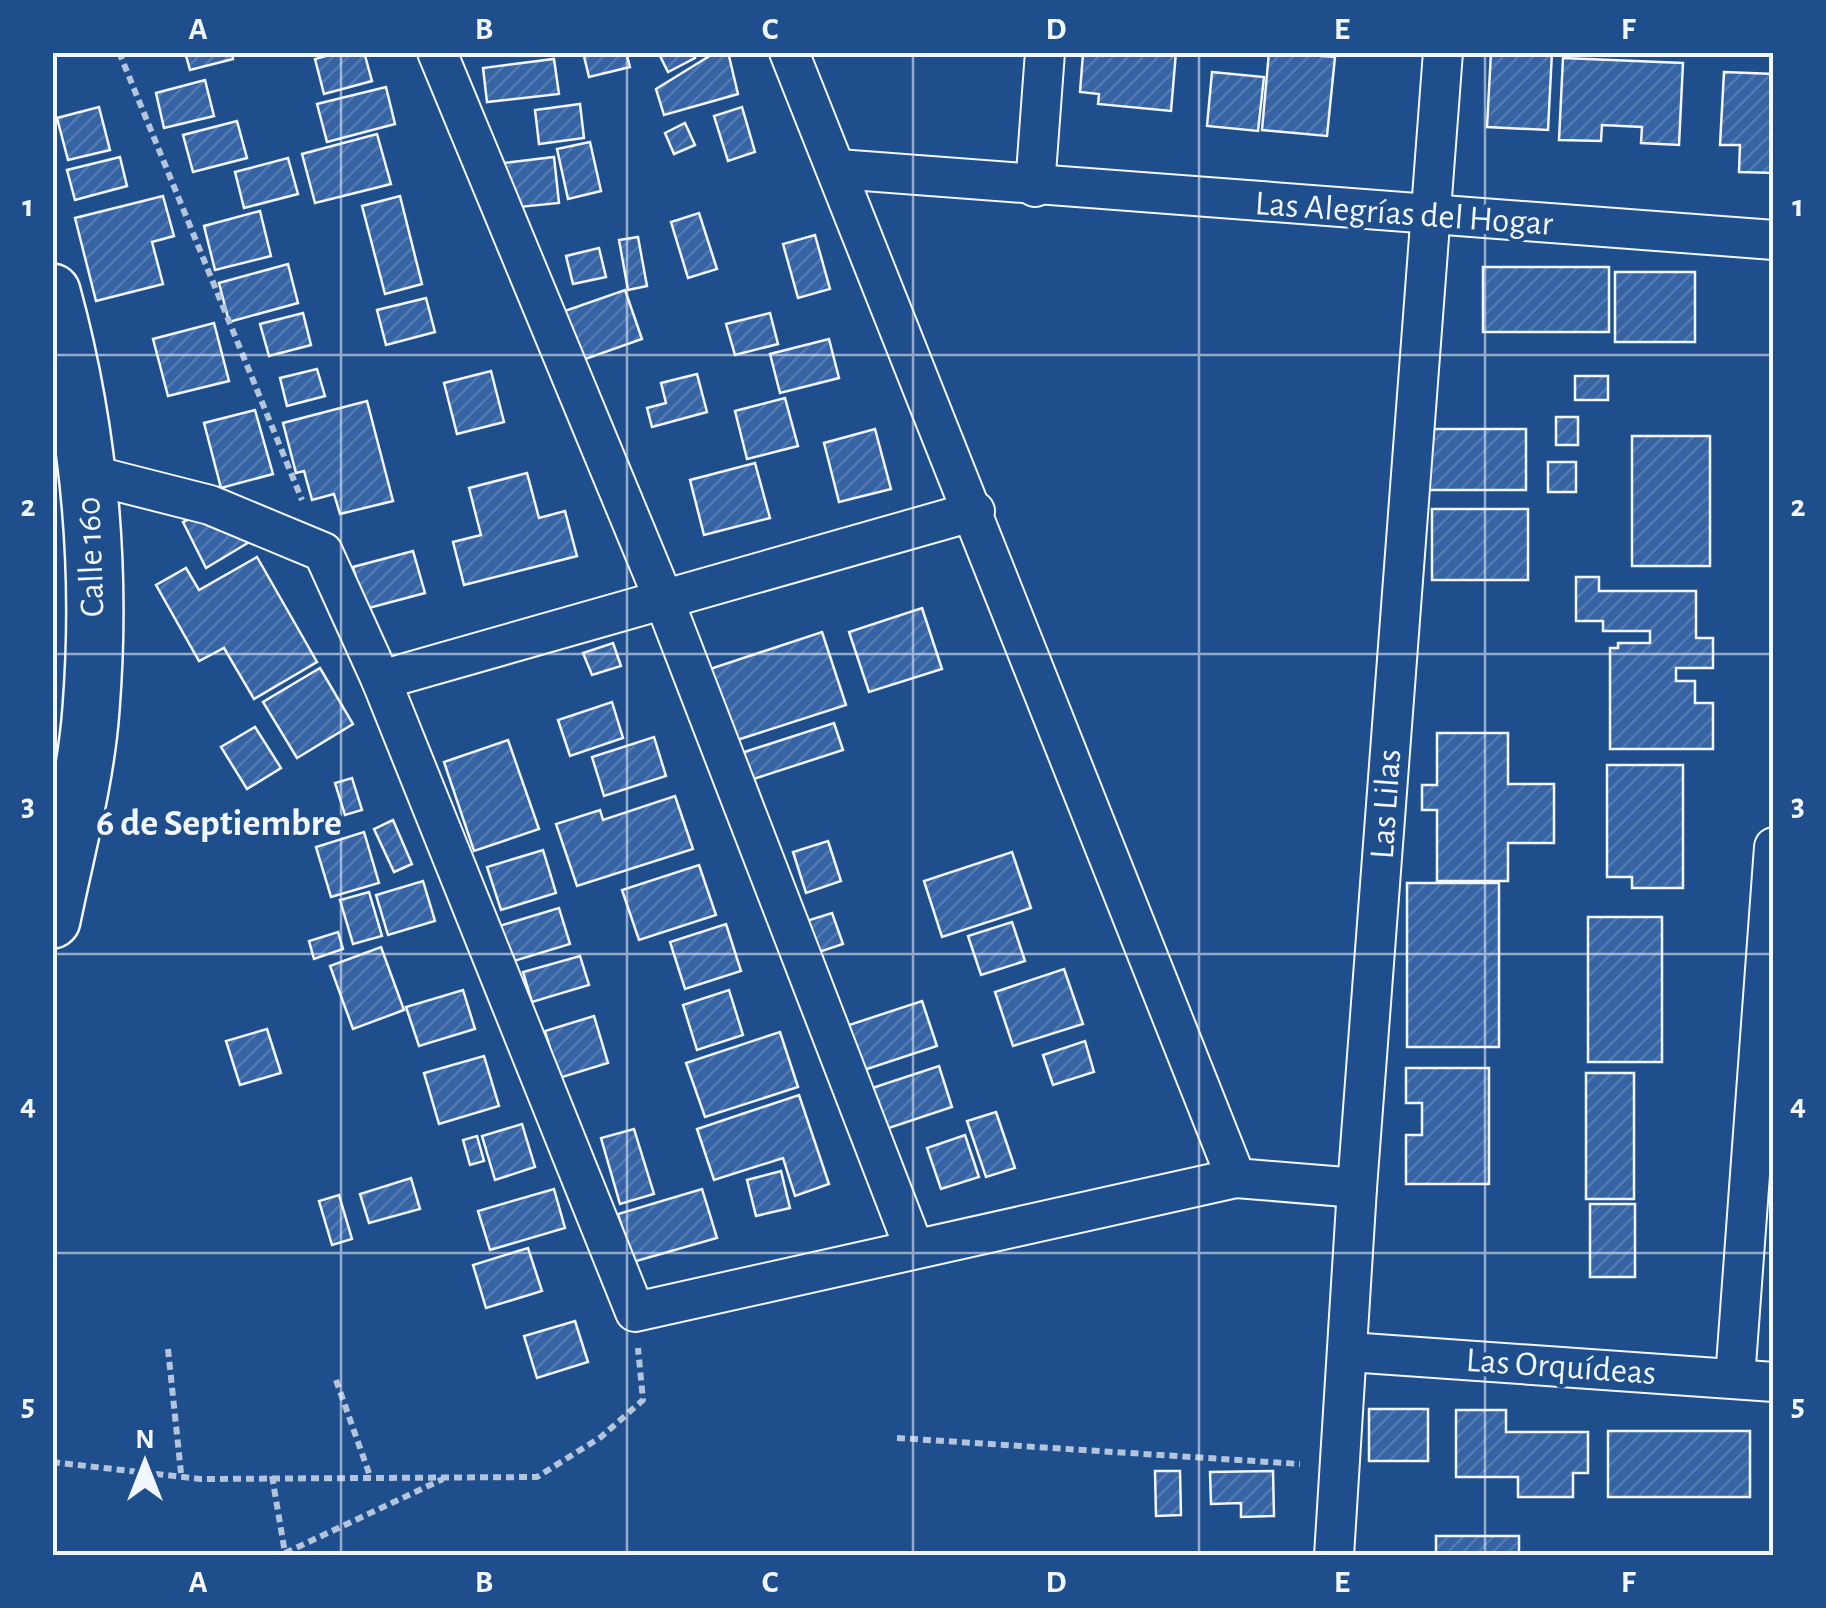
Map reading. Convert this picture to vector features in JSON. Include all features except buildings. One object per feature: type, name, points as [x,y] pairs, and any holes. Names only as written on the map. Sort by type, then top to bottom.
[{"type":"main road","name":"Calle 160","points":[[52,292],[70,354],[88,474],[96,596],[91,712],[62,836],[52,920]]},
{"type":"street","points":[[437,52],[664,600],[914,1248]]},
{"type":"street","points":[[790,52],[1236,1178]]},
{"type":"street","points":[[1035,187],[1045,52]]},
{"type":"street","name":"Las Lilas","points":[[1334,1556],[1357,1188],[1443,52]]},
{"type":"street","name":"Las Alegrías del Hogar","points":[[838,170],[1774,240]]},
{"type":"street","points":[[88,474],[210,505],[323,552],[381,680],[635,1312],[1236,1178],[1357,1188]]},
{"type":"street","points":[[381,680],[975,511]]},
{"type":"street","points":[[1735,1379],[1774,847]]},
{"type":"street","name":"Las Orquídeas","points":[[1349,1352],[1774,1382]]},
{"type":"path","points":[[119,52],[323,552]]},
{"type":"path","points":[[52,1462],[200,1479],[537,1477],[615,1425],[643,1400],[635,1312]]},
{"type":"path","points":[[168,1349],[181,1474]]},
{"type":"path","points":[[336,1380],[370,1476]]},
{"type":"path","points":[[897,1438],[1341,1467]]},
{"type":"path","points":[[272,1476],[284,1554],[448,1476]]},
{"type":"district","name":"6 de Septiembre","points":[[219,824]]}]
